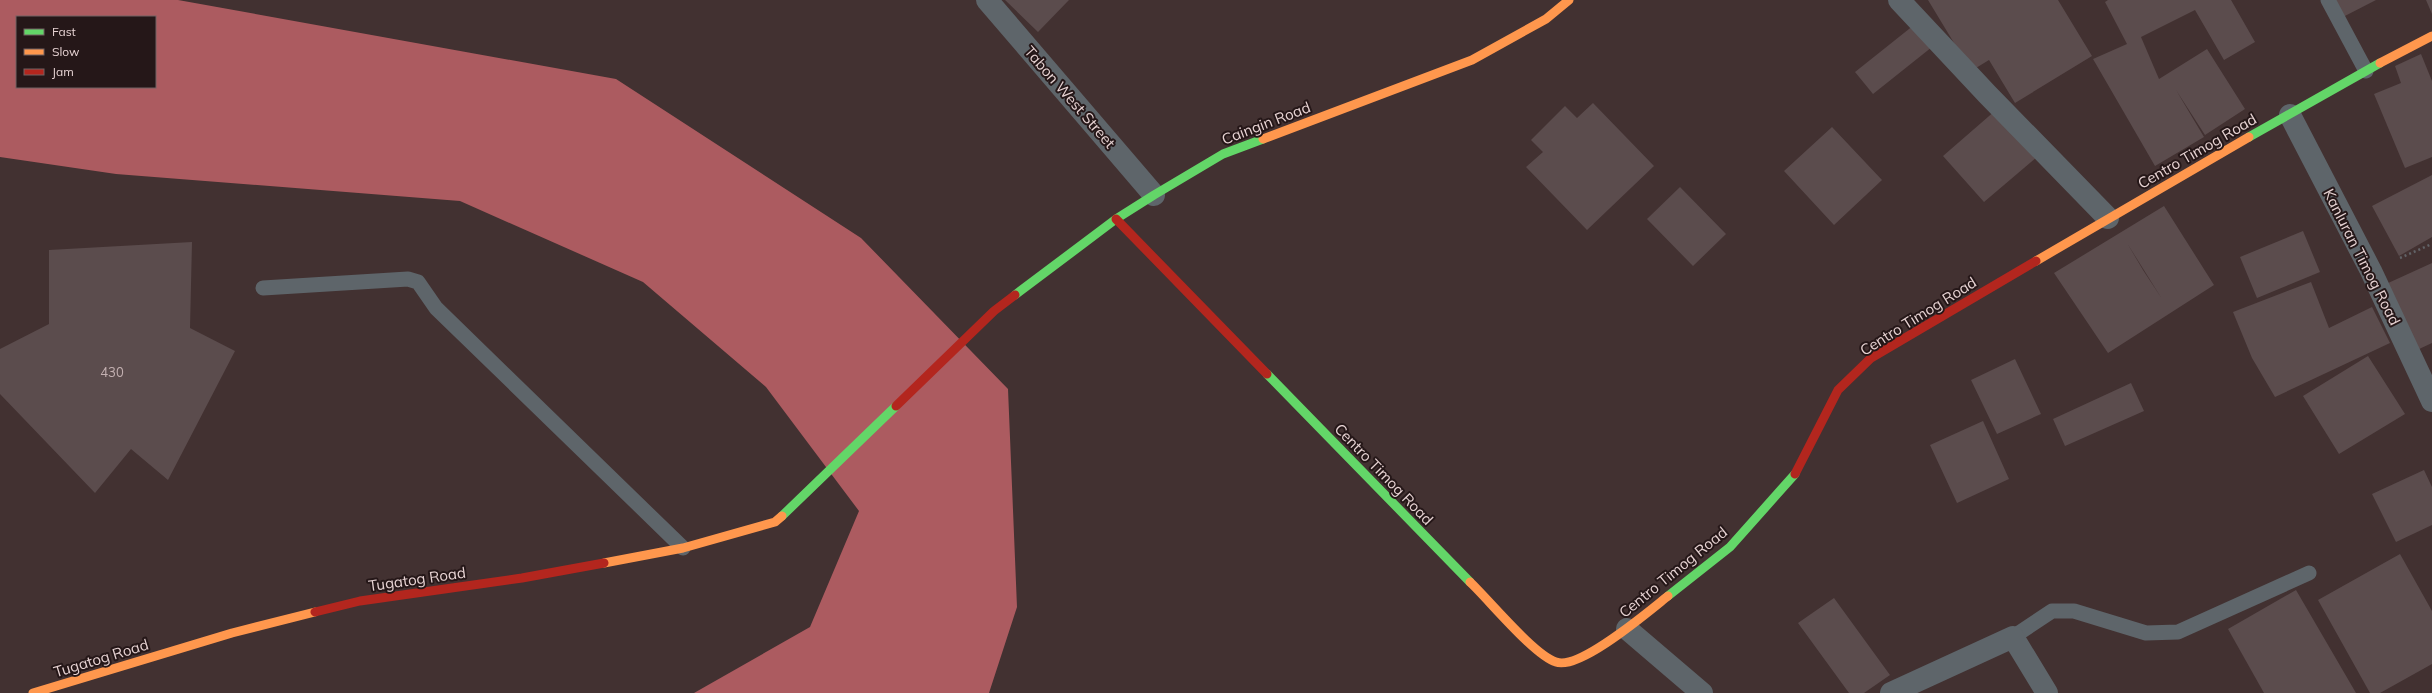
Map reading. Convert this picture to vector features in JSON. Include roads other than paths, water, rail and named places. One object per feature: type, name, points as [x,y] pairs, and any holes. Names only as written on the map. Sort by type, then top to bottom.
[{"type":"street","name":"Tabon West Street","points":[[987,0],[1154,195]]},
{"type":"street","name":"Caingin Road","points":[[802,499],[994,311],[1116,219],[1223,154],[1472,60],[1546,19],[1569,0]]},
{"type":"street","points":[[1899,0],[1987,94],[2108,218]]},
{"type":"street","name":"Centro Timog Road","points":[[1116,219],[1540,654],[1557,663],[1575,662],[1627,629],[1730,547],[1797,472],[1838,390],[1871,358],[2108,218],[2366,71],[2432,36]]},
{"type":"street","name":"Kanluran Timog Road","points":[[2290,115],[2371,271],[2432,401]]},
{"type":"street","name":"Tugatog Road","points":[[33,693],[232,633],[360,601],[522,578],[683,548],[775,522],[802,499]]},
{"type":"street","points":[[1627,629],[1702,693]]},
{"type":"street","points":[[1891,693],[2013,637],[2047,693]]},
{"type":"lane","points":[[2328,0],[2366,71]]},
{"type":"lane","points":[[262,288],[408,279],[418,282],[436,308],[683,548]]},
{"type":"lane","points":[[2013,637],[2052,611],[2074,611],[2146,633],[2178,632],[2310,573]]}]
